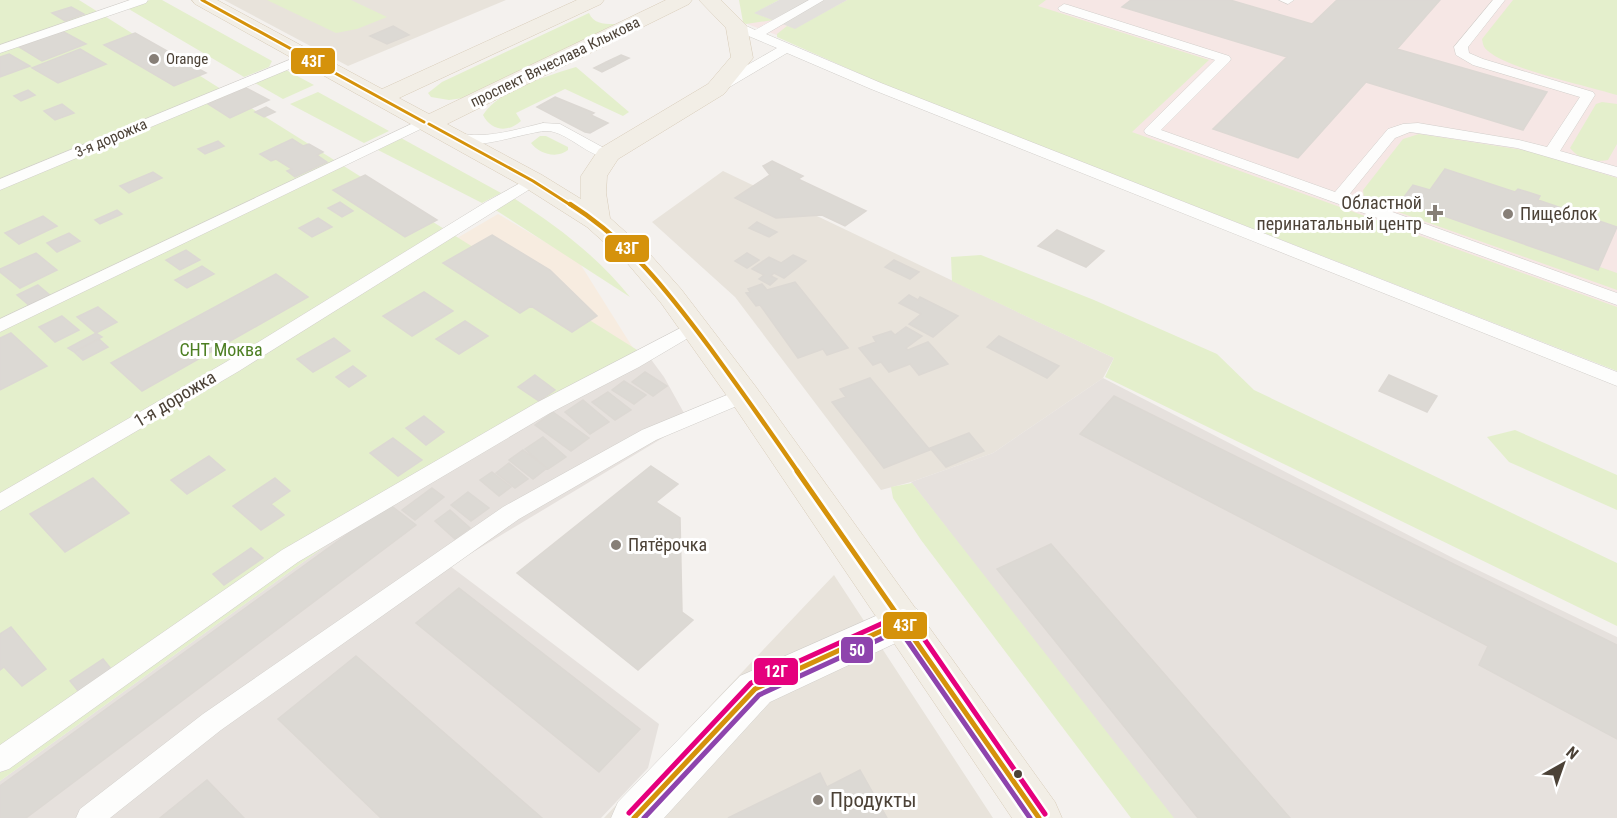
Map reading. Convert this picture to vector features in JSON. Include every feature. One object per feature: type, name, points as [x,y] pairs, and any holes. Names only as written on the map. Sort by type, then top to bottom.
[{"type":"main road","points":[[202,0],[533,181],[597,221],[638,258],[671,296],[744,395],[1039,818]]},
{"type":"main road","points":[[381,98],[594,0]]},
{"type":"main road","points":[[602,0],[602,6],[615,14],[630,16],[672,5]]},
{"type":"main road","points":[[597,221],[592,193],[594,176],[608,154],[716,88],[742,58],[736,26],[709,0]]},
{"type":"main road","name":"проспект Вячеслава Клыкова","points":[[426,123],[672,5]]},
{"type":"street","points":[[634,818],[755,689],[903,621]]},
{"type":"lane","points":[[0,49],[142,0]]},
{"type":"lane","points":[[757,34],[818,0]]},
{"type":"lane","points":[[1499,0],[1461,47],[1463,54],[1478,62],[1588,95],[1552,152]]},
{"type":"lane","points":[[1064,8],[1224,59],[1151,131],[1617,298]]},
{"type":"lane","points":[[736,26],[876,86],[1617,379]]},
{"type":"lane","points":[[716,88],[788,47]]},
{"type":"lane","name":"3-я дорожка","points":[[0,185],[306,57]]},
{"type":"lane","points":[[0,326],[426,123]]},
{"type":"lane","points":[[454,138],[485,139],[543,127],[555,127],[608,154]]},
{"type":"lane","points":[[1338,198],[1390,135],[1398,129],[1418,127],[1518,144],[1617,172]]},
{"type":"lane","name":"1-я дорожка","points":[[0,503],[330,306],[471,216],[533,181]]},
{"type":"lane","points":[[0,760],[290,556],[543,408],[632,363],[694,327]]},
{"type":"lane","points":[[89,818],[212,722],[361,621],[511,513],[649,435],[744,395]]},
{"type":"shaded area","points":[[224,0],[506,0],[348,66]]},
{"type":"shaded area","points":[[779,0],[847,0],[795,29],[754,13]]},
{"type":"shaded area","name":"Областной перинатальный центр","points":[[792,0],[1617,0],[1617,350],[747,24]]},
{"type":"shaded area","points":[[723,171],[1114,358],[1103,378],[993,453],[911,482],[881,490],[735,297],[652,222]]},
{"type":"shaded area","points":[[498,214],[579,262],[633,348],[321,318]]},
{"type":"shaded area","points":[[650,358],[664,377],[689,422],[450,566],[659,724],[648,768],[601,818],[0,818],[0,781],[378,508],[551,409]]},
{"type":"shaded area","points":[[1103,378],[1453,558],[1617,637],[1617,818],[1171,818],[911,482],[993,453]]},
{"type":"shaded area","points":[[834,575],[993,818],[604,818]]},
{"type":"green space","name":"СНТ Моква","points":[[0,0],[79,0],[650,358],[551,409],[378,508],[0,781]]},
{"type":"green space","points":[[150,0],[162,0],[272,61],[269,67],[244,77],[127,8]]},
{"type":"green space","points":[[267,0],[351,0],[387,17],[357,29],[336,33]]},
{"type":"green space","points":[[739,0],[779,0],[755,13],[773,20],[746,24],[743,22]]},
{"type":"green space","points":[[847,0],[1046,0],[1038,6],[1209,60],[1132,132],[1617,307],[1617,371],[885,85],[777,37],[777,34],[787,26],[795,28]]},
{"type":"green space","points":[[1513,0],[1617,0],[1617,95],[1530,70],[1498,58],[1487,50],[1482,39]]},
{"type":"green space","points":[[589,13],[597,22],[618,24],[463,98],[449,100],[431,97],[428,93],[442,82]]},
{"type":"green space","points":[[576,67],[629,112],[623,116],[565,89],[516,113],[521,121],[505,129],[490,124],[483,115],[490,106],[512,91],[538,79]]},
{"type":"green space","points":[[286,70],[314,85],[283,99],[255,83]]},
{"type":"green space","points":[[318,92],[389,131],[364,143],[290,104]]},
{"type":"green space","points":[[1602,102],[1617,104],[1617,144],[1608,160],[1592,161],[1582,158],[1570,148],[1596,104]]},
{"type":"green space","points":[[1419,134],[1529,151],[1617,178],[1617,227],[1538,200],[1540,196],[1518,189],[1515,192],[1445,169],[1430,190],[1413,185],[1401,201],[1597,270],[1600,267],[1617,273],[1617,290],[1373,203],[1364,197],[1363,190],[1403,139]]},
{"type":"green space","points":[[540,136],[546,136],[568,147],[568,150],[554,155],[539,150],[531,143]]},
{"type":"green space","points":[[401,138],[501,193],[482,203],[378,150]]},
{"type":"green space","points":[[512,197],[576,243],[604,268],[630,297],[494,209]]},
{"type":"green space","points":[[981,255],[1094,300],[1217,354],[1254,390],[1617,563],[1617,626],[1105,377],[1114,358],[952,281],[951,257]]},
{"type":"green space","points":[[1515,430],[1617,475],[1617,510],[1509,462],[1487,437]]},
{"type":"green space","points":[[912,483],[1174,818],[1131,818],[921,540],[893,498],[891,487]]},
{"type":"building","points":[[1131,0],[1230,0],[1312,24],[1337,0],[1440,0],[1397,49],[1547,92],[1523,130],[1366,82],[1298,158],[1213,129],[1287,57],[1122,7]]},
{"type":"building","points":[[71,7],[84,14],[65,21],[52,13]]},
{"type":"building","points":[[393,26],[409,35],[387,44],[370,36]]},
{"type":"building","points":[[62,31],[86,44],[42,61],[19,47]]},
{"type":"building","name":"Orange","points":[[135,33],[206,73],[174,86],[104,45]]},
{"type":"building","points":[[80,49],[106,64],[58,83],[32,68]]},
{"type":"building","points":[[9,54],[30,66],[0,77],[0,57]]},
{"type":"building","points":[[621,55],[629,58],[614,66],[606,62]]},
{"type":"building","points":[[606,62],[614,66],[602,72],[594,68]]},
{"type":"building","points":[[246,88],[269,100],[230,118],[208,104]]},
{"type":"building","points":[[28,90],[35,95],[21,101],[14,96]]},
{"type":"building","points":[[555,97],[594,113],[591,115],[608,123],[590,133],[585,132],[537,107]]},
{"type":"building","points":[[62,104],[74,113],[55,120],[44,111]]},
{"type":"building","points":[[266,107],[275,112],[264,117],[255,112]]},
{"type":"building","points":[[292,139],[303,146],[309,144],[323,152],[317,155],[327,162],[295,177],[287,171],[292,169],[276,159],[271,161],[260,154]]},
{"type":"building","points":[[218,141],[224,146],[205,154],[198,149]]},
{"type":"building","points":[[772,161],[803,176],[798,179],[866,211],[845,226],[822,215],[776,218],[735,198],[770,175],[763,166]]},
{"type":"building","name":"Пищеблок","points":[[1445,169],[1515,192],[1518,189],[1540,196],[1538,200],[1617,227],[1598,270],[1401,201],[1413,185],[1430,190]]},
{"type":"building","points":[[153,172],[162,178],[129,193],[120,186]]},
{"type":"building","points":[[365,175],[437,220],[405,237],[333,190]]},
{"type":"building","points":[[340,202],[353,211],[342,217],[328,208]]},
{"type":"building","points":[[117,210],[122,214],[100,224],[95,220]]},
{"type":"building","points":[[43,216],[57,226],[19,244],[5,233]]},
{"type":"building","points":[[318,218],[332,227],[312,237],[299,228]]},
{"type":"building","points":[[757,222],[777,232],[769,237],[749,228]]},
{"type":"building","points":[[1057,230],[1104,251],[1086,267],[1038,246]]},
{"type":"building","points":[[69,233],[80,241],[57,252],[47,243]]},
{"type":"building","points":[[492,235],[550,270],[597,316],[572,332],[531,306],[520,313],[443,263]]},
{"type":"building","points":[[186,250],[200,260],[180,270],[166,260]]},
{"type":"building","points":[[36,253],[57,270],[20,288],[0,272],[0,269]]},
{"type":"building","points":[[747,253],[759,260],[747,268],[735,261]]},
{"type":"building","points":[[793,255],[806,261],[784,278],[774,273],[771,276],[777,279],[770,285],[759,279],[764,275],[752,269],[769,257],[781,263]]},
{"type":"building","points":[[894,260],[919,272],[910,279],[885,267]]},
{"type":"building","points":[[202,266],[214,274],[187,288],[175,280]]},
{"type":"building","points":[[276,274],[308,297],[142,391],[111,363]]},
{"type":"building","points":[[795,282],[848,348],[827,355],[823,349],[798,358],[760,305],[756,306],[746,293],[750,292],[748,289],[762,284],[767,290]]},
{"type":"building","points":[[38,285],[51,296],[30,306],[17,295]]},
{"type":"building","points":[[424,292],[453,311],[412,336],[383,316]]},
{"type":"building","points":[[909,295],[918,300],[920,297],[958,316],[933,337],[909,324],[921,314],[899,303]]},
{"type":"building","points":[[98,307],[117,322],[96,333],[77,317]]},
{"type":"building","points":[[62,316],[79,330],[55,342],[39,327]]},
{"type":"building","points":[[465,321],[488,336],[459,354],[436,339]]},
{"type":"building","points":[[906,327],[922,336],[906,348],[908,350],[928,342],[948,364],[919,375],[910,364],[889,372],[881,362],[873,365],[859,348],[876,342],[873,337],[891,331],[895,335]]},
{"type":"building","points":[[11,333],[47,366],[0,390],[0,338]]},
{"type":"building","points":[[96,333],[102,337],[74,352],[68,348]]},
{"type":"building","points":[[999,336],[1059,366],[1047,378],[987,347]]},
{"type":"building","points":[[334,338],[350,351],[313,372],[297,359]]},
{"type":"building","points":[[99,339],[108,347],[83,360],[74,352]]},
{"type":"building","points":[[353,366],[366,376],[349,387],[336,377]]},
{"type":"building","points":[[645,372],[667,386],[653,396],[632,382]]},
{"type":"building","points":[[535,375],[555,390],[539,401],[518,387]]},
{"type":"building","points":[[1389,375],[1437,396],[1427,412],[1379,391]]},
{"type":"building","points":[[870,378],[930,450],[884,468],[832,402],[846,397],[840,389]]},
{"type":"building","points":[[624,381],[646,395],[634,404],[612,390]]},
{"type":"building","points":[[608,392],[631,410],[615,420],[592,402]]},
{"type":"building","points":[[1114,396],[1617,645],[1617,739],[1479,665],[1488,646],[1080,434]]},
{"type":"building","points":[[583,400],[609,422],[590,434],[565,412]]},
{"type":"building","points":[[553,412],[589,438],[571,451],[535,425]]},
{"type":"building","points":[[424,416],[444,432],[426,445],[406,428]]},
{"type":"building","points":[[969,433],[984,451],[946,467],[930,448]]},
{"type":"building","points":[[543,437],[566,457],[548,469],[525,449]]},
{"type":"building","points":[[393,438],[422,460],[398,476],[370,453]]},
{"type":"building","points":[[523,450],[547,468],[533,479],[509,460]]},
{"type":"building","points":[[209,456],[225,470],[187,494],[171,480]]},
{"type":"building","points":[[509,463],[528,479],[515,488],[496,473]]},
{"type":"building","name":"Пятёрочка","points":[[651,466],[678,484],[656,502],[680,518],[682,612],[693,620],[638,670],[517,573]]},
{"type":"building","points":[[492,472],[511,487],[499,496],[480,480]]},
{"type":"building","points":[[93,478],[129,513],[65,552],[30,514]]},
{"type":"building","points":[[275,478],[290,491],[271,504],[284,515],[261,530],[233,506]]},
{"type":"building","points":[[432,488],[444,497],[415,520],[402,510]]},
{"type":"building","points":[[468,492],[489,508],[471,521],[451,505]]},
{"type":"building","points":[[389,504],[416,525],[26,818],[0,818],[0,786]]},
{"type":"building","points":[[450,510],[470,528],[455,539],[435,521]]},
{"type":"building","points":[[1051,544],[1290,818],[1198,818],[997,569]]},
{"type":"building","points":[[251,548],[263,558],[224,585],[213,574]]},
{"type":"building","points":[[459,588],[640,729],[599,772],[416,623]]},
{"type":"building","points":[[11,627],[46,669],[22,686],[4,667],[0,670],[0,634]]},
{"type":"building","points":[[356,656],[542,818],[381,818],[278,719]]},
{"type":"building","points":[[103,659],[112,670],[79,692],[70,681]]},
{"type":"building","points":[[860,770],[887,818],[728,818],[820,773],[827,787]]},
{"type":"building","points":[[207,780],[244,818],[160,818]]},
{"type":"transit line","name":"43Г","points":[[202,0],[424,122]]},
{"type":"transit line","name":"43Г","points":[[429,124],[533,181],[597,221],[638,258],[671,296],[744,395],[1039,818]]},
{"type":"transit line","name":"12Г","points":[[629,813],[751,683],[903,614],[909,617],[1045,814]]},
{"type":"transit line","name":"43Г","points":[[634,818],[755,689],[903,621]]},
{"type":"transit line","name":"50","points":[[644,818],[759,695],[900,630],[1030,818]]},
{"type":"place","name":"Orange","points":[[154,59]]},
{"type":"place","name":"Областной перинатальный центр","points":[[1435,213]]},
{"type":"place","name":"Пищеблок","points":[[1508,214]]},
{"type":"place","name":"Пятёрочка","points":[[616,545]]},
{"type":"place","name":"Продукты","points":[[818,800]]}]
